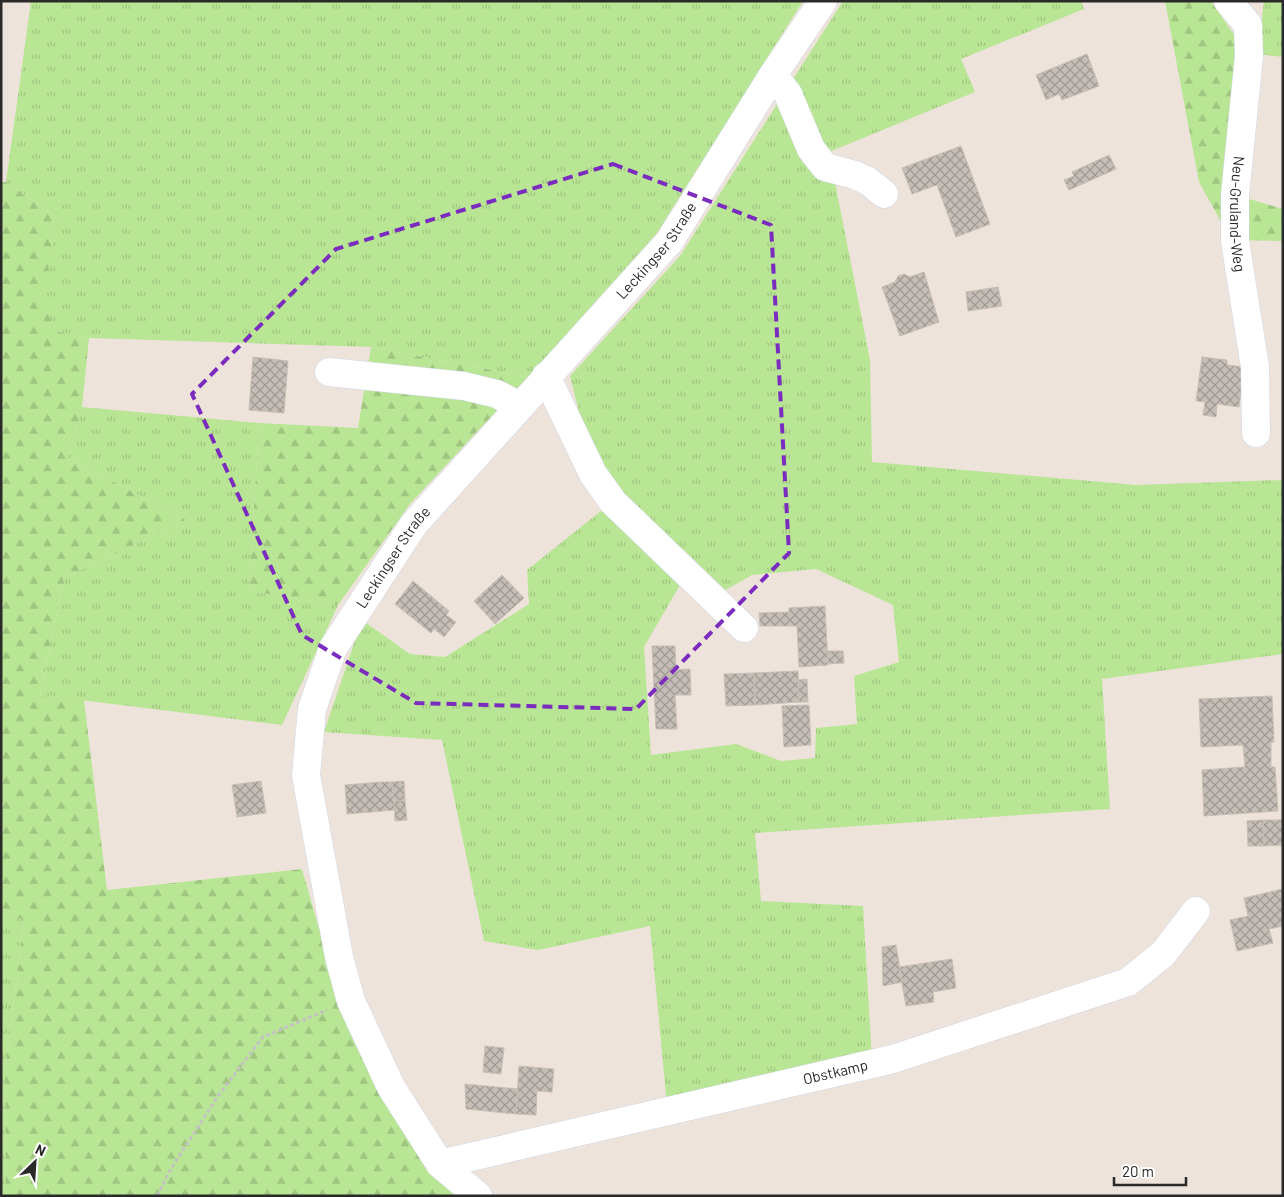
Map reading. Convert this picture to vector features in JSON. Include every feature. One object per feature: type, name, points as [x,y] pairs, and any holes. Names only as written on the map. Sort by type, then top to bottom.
[{"type":"street","name":"Leckingser Straße","points":[[478,1196],[440,1164],[391,1087],[350,1001],[339,958],[306,775],[312,709],[333,648],[414,524],[669,242],[773,75],[823,1]]},
{"type":"street","name":"Neu-Gruland-Weg","points":[[1228,1],[1248,26],[1249,56],[1235,195],[1235,241],[1255,367],[1256,433]]},
{"type":"street","points":[[773,75],[788,94],[811,148],[825,167],[862,178],[884,194]]},
{"type":"street","points":[[329,372],[464,386],[497,394],[519,406]]},
{"type":"street","points":[[546,376],[593,474],[613,502],[744,628]]},
{"type":"street","name":"Obstkamp","points":[[440,1164],[894,1059],[1128,982],[1163,954],[1196,911]]},
{"type":"path","points":[[157,1196],[218,1096],[263,1037],[350,1001]]},
{"type":"highlighted area","points":[[613,164],[771,225],[789,553],[636,709],[416,703],[302,635],[192,394],[336,249]]},
{"type":"green space","points":[[31,1],[803,1],[657,233],[528,377],[371,347],[89,338],[59,332],[41,305],[57,218],[6,182]]},
{"type":"green space","points":[[843,1],[1081,1],[1084,9],[961,59],[975,92],[829,152],[870,360],[872,462],[1136,485],[1283,480],[1283,654],[1102,679],[1110,809],[755,833],[761,901],[863,906],[872,1059],[667,1105],[650,926],[538,950],[484,941],[442,740],[324,732],[362,620],[410,654],[445,657],[529,604],[527,570],[606,507],[684,578],[644,647],[651,755],[736,744],[781,761],[815,758],[816,728],[857,724],[854,676],[899,662],[893,605],[816,569],[752,575],[722,592],[631,510],[591,460],[570,376],[680,256]]},
{"type":"green space","points":[[1165,1],[1211,1],[1237,39],[1226,192],[1283,209],[1283,241],[1231,240],[1199,182]]},
{"type":"green space","points":[[1264,1],[1283,1],[1283,57],[1258,54]]},
{"type":"green space","points":[[1,182],[6,182],[57,218],[42,305],[59,332],[89,338],[82,407],[68,458],[186,520],[64,578],[40,695],[84,700],[107,890],[302,869],[347,1027],[445,1153],[492,1196],[6,1196],[5,1068],[24,921],[1,907]]},
{"type":"green space","points":[[371,347],[528,377],[410,504],[338,605],[249,591],[259,423],[358,428]]},
{"type":"green space","points":[[82,407],[259,423],[249,591],[338,605],[282,725],[40,695],[64,578],[186,520],[68,458]]},
{"type":"green space","points":[[1,907],[24,921],[5,1068],[6,1196],[1,1196]]},
{"type":"building","points":[[1087,54],[1099,86],[1062,100],[1059,94],[1046,100],[1036,75]]},
{"type":"building","points":[[961,146],[990,224],[956,237],[937,185],[912,194],[902,168]]},
{"type":"building","points":[[1109,155],[1116,169],[1069,190],[1064,180],[1074,176],[1072,172]]},
{"type":"building","points":[[924,272],[939,322],[900,336],[882,287],[895,282],[898,276],[904,274],[910,277]]},
{"type":"building","points":[[998,287],[1002,306],[968,311],[966,292]]},
{"type":"building","points":[[253,357],[288,361],[284,413],[249,410]]},
{"type":"building","points":[[1202,357],[1227,360],[1227,365],[1244,367],[1239,407],[1217,404],[1216,417],[1203,415],[1205,402],[1196,401]]},
{"type":"building","points":[[502,575],[524,598],[495,624],[474,601]]},
{"type":"building","points":[[413,581],[449,611],[446,615],[456,622],[444,637],[434,629],[431,633],[395,604]]},
{"type":"building","points":[[825,606],[828,665],[799,667],[797,626],[760,626],[759,613],[789,612],[789,608]]},
{"type":"building","points":[[652,646],[675,646],[676,670],[690,669],[691,695],[675,695],[677,729],[656,729]]},
{"type":"building","points":[[827,651],[843,651],[844,663],[828,664]]},
{"type":"building","points":[[798,671],[799,702],[755,705],[754,673]]},
{"type":"building","points":[[754,673],[755,705],[726,706],[724,674]]},
{"type":"building","points":[[807,679],[808,702],[799,702],[798,680]]},
{"type":"building","points":[[1272,696],[1274,742],[1271,742],[1271,767],[1275,767],[1278,811],[1204,816],[1202,770],[1245,767],[1243,745],[1201,747],[1199,699]]},
{"type":"building","points":[[809,705],[811,745],[784,747],[782,706]]},
{"type":"building","points":[[261,781],[266,813],[237,817],[232,785]]},
{"type":"building","points":[[404,781],[405,800],[394,801],[392,782]]},
{"type":"building","points":[[392,782],[395,810],[347,814],[345,785]]},
{"type":"building","points":[[405,800],[407,820],[395,821],[394,801]]},
{"type":"building","points":[[1263,820],[1264,846],[1248,846],[1247,821]]},
{"type":"building","points":[[1263,820],[1283,820],[1283,845],[1264,846]]},
{"type":"building","points":[[1283,889],[1283,926],[1269,929],[1273,943],[1237,951],[1230,920],[1248,916],[1244,898]]},
{"type":"building","points":[[896,945],[902,982],[883,986],[882,947]]},
{"type":"building","points":[[952,959],[956,988],[933,992],[934,1002],[906,1006],[899,967]]},
{"type":"building","points":[[485,1046],[504,1048],[501,1074],[483,1072]]},
{"type":"building","points":[[519,1066],[554,1069],[552,1092],[537,1091],[536,1115],[516,1114]]},
{"type":"building","points":[[465,1084],[518,1089],[516,1114],[466,1109]]}]
